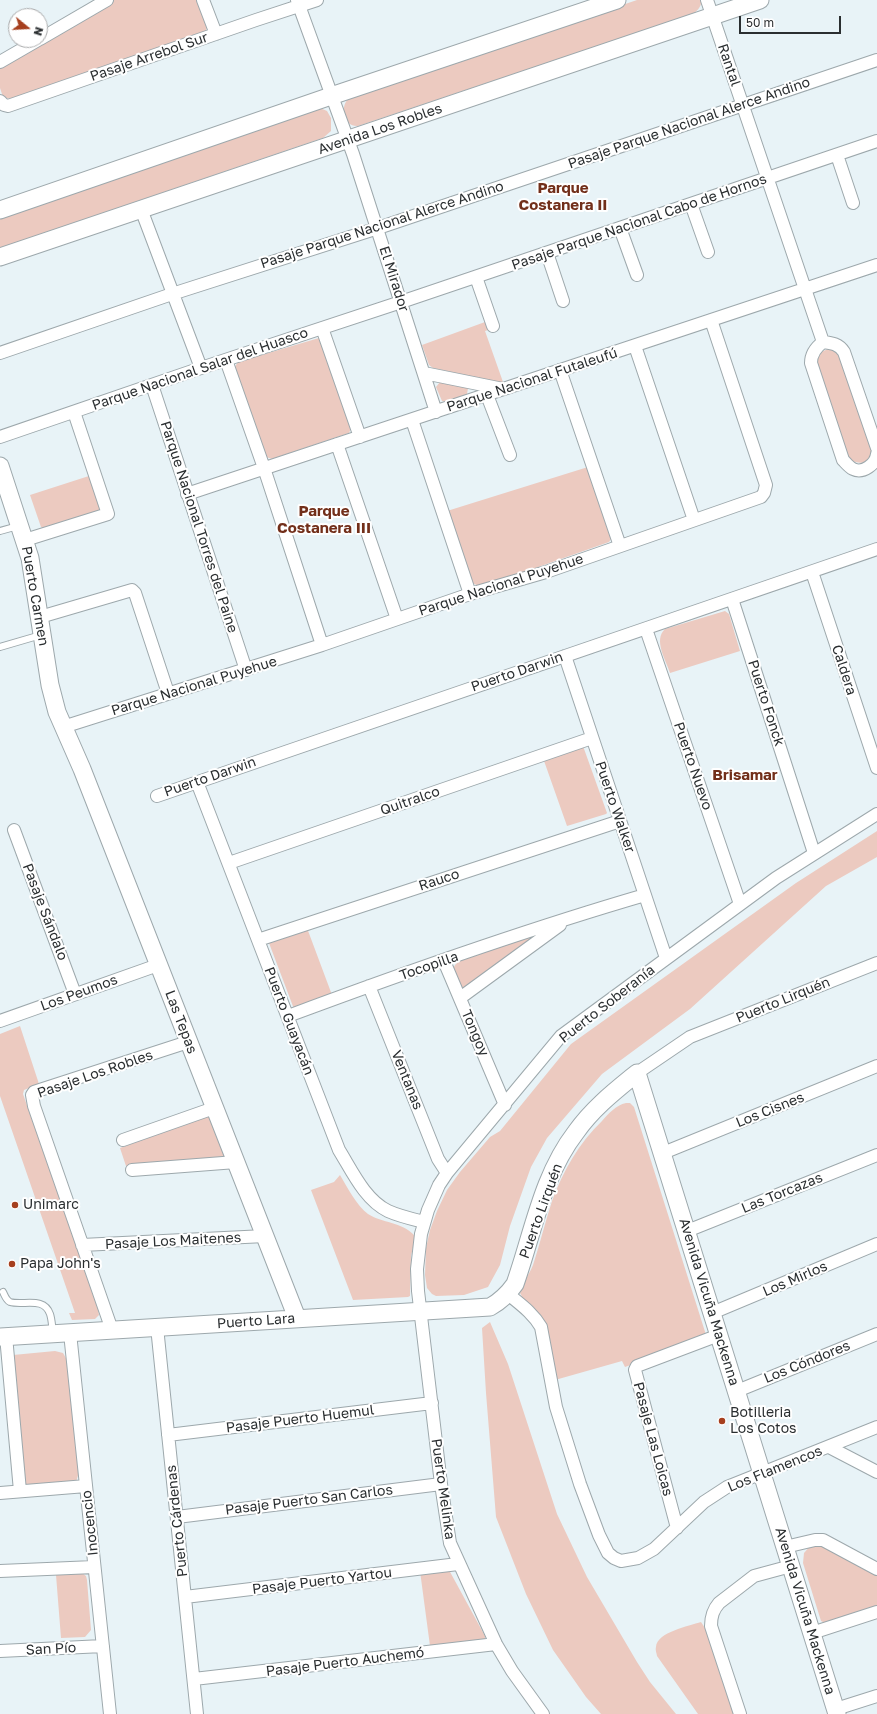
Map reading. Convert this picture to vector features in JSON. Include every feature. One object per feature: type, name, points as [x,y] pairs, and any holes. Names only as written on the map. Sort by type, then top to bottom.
[{"type":"street","points":[[48,34],[107,0]]},
{"type":"street","points":[[203,0],[216,34]]},
{"type":"street","name":"Pasaje Arrebol Sur","points":[[0,101],[4,105],[8,106],[216,34],[298,3],[317,0]]},
{"type":"street","points":[[0,210],[331,96],[617,0]]},
{"type":"street","name":"Rantal","points":[[707,0],[823,342]]},
{"type":"street","name":"Avenida Los Robles","points":[[0,257],[760,0]]},
{"type":"street","name":"El Mirador","points":[[298,3],[348,140],[378,228],[436,412]]},
{"type":"street","points":[[0,62],[24,48]]},
{"type":"street","name":"Pasaje Parque Nacional Alerce Andino","points":[[0,353],[172,294],[378,228],[877,60]]},
{"type":"street","name":"Pasaje Parque Nacional Cabo de Hornos","points":[[401,302],[877,141]]},
{"type":"street","points":[[837,155],[853,203]]},
{"type":"street","points":[[691,204],[708,252]]},
{"type":"street","points":[[141,209],[201,368]]},
{"type":"street","points":[[620,228],[637,274]]},
{"type":"street","points":[[547,253],[563,302]]},
{"type":"street","name":"Parque Nacional Futaleufú","points":[[187,494],[877,266]]},
{"type":"street","points":[[476,277],[493,326]]},
{"type":"street","name":"Parque Nacional Salar del Huasco","points":[[0,437],[201,368],[401,302]]},
{"type":"street","name":"Parque Nacional Puyehue","points":[[63,727],[246,670],[470,594],[546,572],[756,500],[764,493],[766,485],[711,320]]},
{"type":"street","points":[[322,328],[360,437]]},
{"type":"street","points":[[877,448],[844,352],[839,346],[833,343],[823,342],[814,351],[811,357],[811,363],[843,460],[854,469],[864,469],[873,464],[877,454]]},
{"type":"street","points":[[635,346],[694,520]]},
{"type":"street","points":[[226,360],[264,468],[322,645]]},
{"type":"street","points":[[560,370],[620,546]]},
{"type":"street","points":[[424,373],[504,389]]},
{"type":"street","name":"Parque Nacional Torres del Paine","points":[[152,385],[246,670]]},
{"type":"street","points":[[487,395],[510,455]]},
{"type":"street","points":[[22,532],[108,514],[74,412]]},
{"type":"street","points":[[412,420],[470,594]]},
{"type":"street","points":[[337,444],[397,619]]},
{"type":"street","name":"Puerto Carmen","points":[[0,466],[22,532],[35,582],[50,685],[63,727]]},
{"type":"street","name":"Puerto Darwin","points":[[157,796],[877,549]]},
{"type":"street","name":"Caldera","points":[[812,572],[877,768]]},
{"type":"street","points":[[40,617],[132,590],[135,593],[168,694]]},
{"type":"street","name":"Puerto Fonck","points":[[732,599],[814,853]]},
{"type":"street","name":"Puerto Nuevo","points":[[646,629],[740,904]]},
{"type":"street","name":"Puerto Walker","points":[[566,656],[666,958]]},
{"type":"street","name":"Las Tepas","points":[[63,727],[84,776],[297,1318]]},
{"type":"street","name":"Quitralco","points":[[229,863],[592,738]]},
{"type":"street","name":"Puerto Guayacán","points":[[197,782],[339,1150],[363,1188],[376,1202],[388,1211],[424,1222]]},
{"type":"street","name":"Puerto Soberanía","points":[[420,1312],[417,1269],[419,1246],[424,1222],[433,1199],[447,1173],[567,1031],[740,904],[814,853],[877,814]]},
{"type":"street","name":"Rauco","points":[[258,940],[620,821]]},
{"type":"street","name":"Pasaje Sándalo","points":[[14,830],[76,994]]},
{"type":"street","name":"Tocopilla","points":[[288,1016],[369,986],[570,917],[645,895]]},
{"type":"street","name":"Tocopilla","points":[[460,998],[570,917]]},
{"type":"street","name":"Tongoy","points":[[444,961],[505,1104]]},
{"type":"street","name":"Puerto Lirquén","points":[[508,1294],[517,1278],[548,1182],[565,1147],[598,1105],[637,1072],[690,1038],[877,963]]},
{"type":"street","name":"Los Peumos","points":[[1,1017],[76,994],[158,965]]},
{"type":"street","name":"Ventanas","points":[[369,986],[438,1159],[447,1173]]},
{"type":"street","name":"Pasaje Los Robles","points":[[112,1330],[34,1106],[32,1095],[34,1092],[188,1042]]},
{"type":"street","name":"Los Cisnes","points":[[662,1153],[877,1066]]},
{"type":"street","name":"Avenida Vicuña Mackenna","points":[[637,1072],[837,1711]]},
{"type":"street","points":[[123,1140],[214,1108]]},
{"type":"street","name":"Las Torcazas","points":[[687,1231],[877,1155]]},
{"type":"street","points":[[132,1170],[236,1162]]},
{"type":"street","name":"Pasaje Los Maitenes","points":[[82,1246],[265,1236]]},
{"type":"street","name":"Los Mirlos","points":[[712,1313],[877,1244]]},
{"type":"street","name":"Puerto Lara","points":[[3,1336],[490,1307],[499,1303],[508,1294]]},
{"type":"street","name":"Los Flamencos","points":[[508,1294],[526,1308],[541,1327],[556,1407],[578,1477],[604,1546],[608,1553],[621,1561],[638,1558],[646,1554],[715,1494],[744,1480],[877,1427]]},
{"type":"street","name":"Puerto Melinka","points":[[420,1312],[441,1484],[450,1543],[458,1564],[496,1644],[512,1671],[543,1714]]},
{"type":"street","name":"Puerto Cárdenas","points":[[157,1327],[197,1714]]},
{"type":"street","name":"Inocencio","points":[[70,1333],[110,1714]]},
{"type":"street","name":"Los Cóndores","points":[[737,1391],[877,1334]]},
{"type":"street","name":"Pasaje Las Loicas","points":[[677,1528],[635,1370],[638,1366],[719,1335]]},
{"type":"street","points":[[3,1336],[20,1491]]},
{"type":"street","name":"Pasaje Puerto Huemul","points":[[168,1435],[432,1403]]},
{"type":"street","points":[[829,1447],[877,1472]]},
{"type":"street","name":"Pasaje Puerto San Carlos","points":[[177,1517],[441,1484]]},
{"type":"street","points":[[0,1493],[86,1486]]},
{"type":"street","points":[[785,1547],[815,1540],[823,1540],[877,1569]]},
{"type":"street","name":"Pasaje Puerto Yartou","points":[[185,1598],[458,1564]]},
{"type":"street","points":[[740,1714],[712,1626],[711,1618],[714,1609],[719,1603],[754,1576],[791,1566]]},
{"type":"street","points":[[0,1571],[94,1567]]},
{"type":"street","points":[[812,1634],[877,1612]]},
{"type":"street","name":"Pasaje Puerto Auchemó","points":[[194,1679],[496,1644]]},
{"type":"street","name":"San Pío","points":[[0,1651],[103,1646]]},
{"type":"street","points":[[837,1711],[877,1696]]},
{"type":"lane","points":[[0,530],[22,532]]},
{"type":"lane","points":[[0,647],[42,634]]},
{"type":"lane","points":[[3,1292],[6,1299],[10,1302],[37,1303],[44,1306],[50,1314],[53,1334]]},
{"type":"shaded area","points":[[114,0],[200,0],[207,21],[207,29],[205,32],[14,100],[3,97],[0,88],[0,66],[31,48],[48,48],[48,38]]},
{"type":"shaded area","points":[[637,0],[701,0],[701,4],[693,14],[358,126],[349,123],[344,116],[344,106],[349,98]]},
{"type":"shaded area","points":[[320,108],[327,111],[331,118],[331,131],[323,138],[0,248],[0,218]]},
{"type":"shaded area","points":[[485,322],[488,330],[485,331],[503,382],[501,383],[433,368],[429,365],[422,345]]},
{"type":"shaded area","points":[[319,338],[321,339],[352,426],[349,433],[272,459],[266,457],[234,368],[238,362]]},
{"type":"shaded area","points":[[828,349],[832,349],[840,353],[872,451],[869,459],[860,463],[848,459],[817,363],[819,354]]},
{"type":"shaded area","points":[[440,382],[468,388],[467,394],[447,402],[442,401],[436,387]]},
{"type":"shaded area","points":[[588,467],[611,539],[609,542],[510,577],[479,586],[472,583],[447,511]]},
{"type":"shaded area","points":[[92,475],[100,508],[99,511],[44,528],[41,527],[30,495]]},
{"type":"shaded area","points":[[725,611],[729,614],[740,651],[670,673],[660,644],[660,639],[665,629]]},
{"type":"shaded area","points":[[583,746],[607,813],[567,826],[543,758]]},
{"type":"shaded area","points":[[877,831],[877,857],[826,886],[690,1009],[602,1074],[547,1138],[531,1167],[510,1226],[500,1265],[488,1287],[464,1295],[436,1296],[432,1294],[427,1288],[425,1275],[426,1248],[430,1230],[447,1190],[460,1172],[490,1137],[500,1131],[571,1044],[796,883]]},
{"type":"shaded area","points":[[307,928],[332,995],[294,1009],[269,943]]},
{"type":"shaded area","points":[[548,930],[464,989],[461,987],[453,968],[458,961]]},
{"type":"shaded area","points":[[20,1026],[39,1084],[24,1090],[23,1094],[98,1309],[99,1315],[95,1319],[72,1320],[69,1313],[75,1313],[0,1096],[0,1034]]},
{"type":"shaded area","points":[[626,1103],[630,1103],[634,1107],[707,1338],[625,1367],[622,1361],[555,1380],[550,1349],[520,1293],[533,1265],[552,1201],[572,1158],[586,1139],[612,1110]]},
{"type":"shaded area","points":[[205,1116],[211,1118],[226,1154],[225,1157],[126,1166],[120,1148]]},
{"type":"shaded area","points":[[340,1175],[349,1191],[364,1211],[374,1217],[398,1225],[414,1235],[415,1239],[411,1256],[410,1296],[353,1300],[311,1190],[334,1182]]},
{"type":"shaded area","points":[[490,1322],[508,1364],[557,1514],[587,1577],[637,1662],[650,1682],[676,1714],[601,1714],[586,1697],[553,1650],[526,1594],[496,1517],[482,1328]]},
{"type":"shaded area","points":[[55,1351],[63,1353],[67,1360],[79,1472],[76,1482],[23,1486],[13,1355]]},
{"type":"shaded area","points":[[811,1545],[821,1546],[877,1576],[877,1608],[827,1624],[821,1621],[803,1563],[804,1553]]},
{"type":"shaded area","points":[[449,1570],[485,1636],[485,1641],[430,1646],[420,1571]]},
{"type":"shaded area","points":[[82,1573],[86,1576],[87,1580],[91,1630],[85,1637],[61,1638],[56,1575]]},
{"type":"shaded area","points":[[701,1622],[709,1634],[735,1714],[698,1714],[657,1656],[656,1647],[662,1637],[674,1630]]},
{"type":"place","name":"Unimarc","points":[[15,1205]]},
{"type":"place","name":"Papa John's","points":[[12,1264]]},
{"type":"place","name":"Botilleria Los Cotos","points":[[722,1421]]},
{"type":"district","name":"Parque Costanera II","points":[[563,196]]},
{"type":"district","name":"Parque Costanera III","points":[[324,520]]},
{"type":"district","name":"Brisamar","points":[[745,775]]}]
